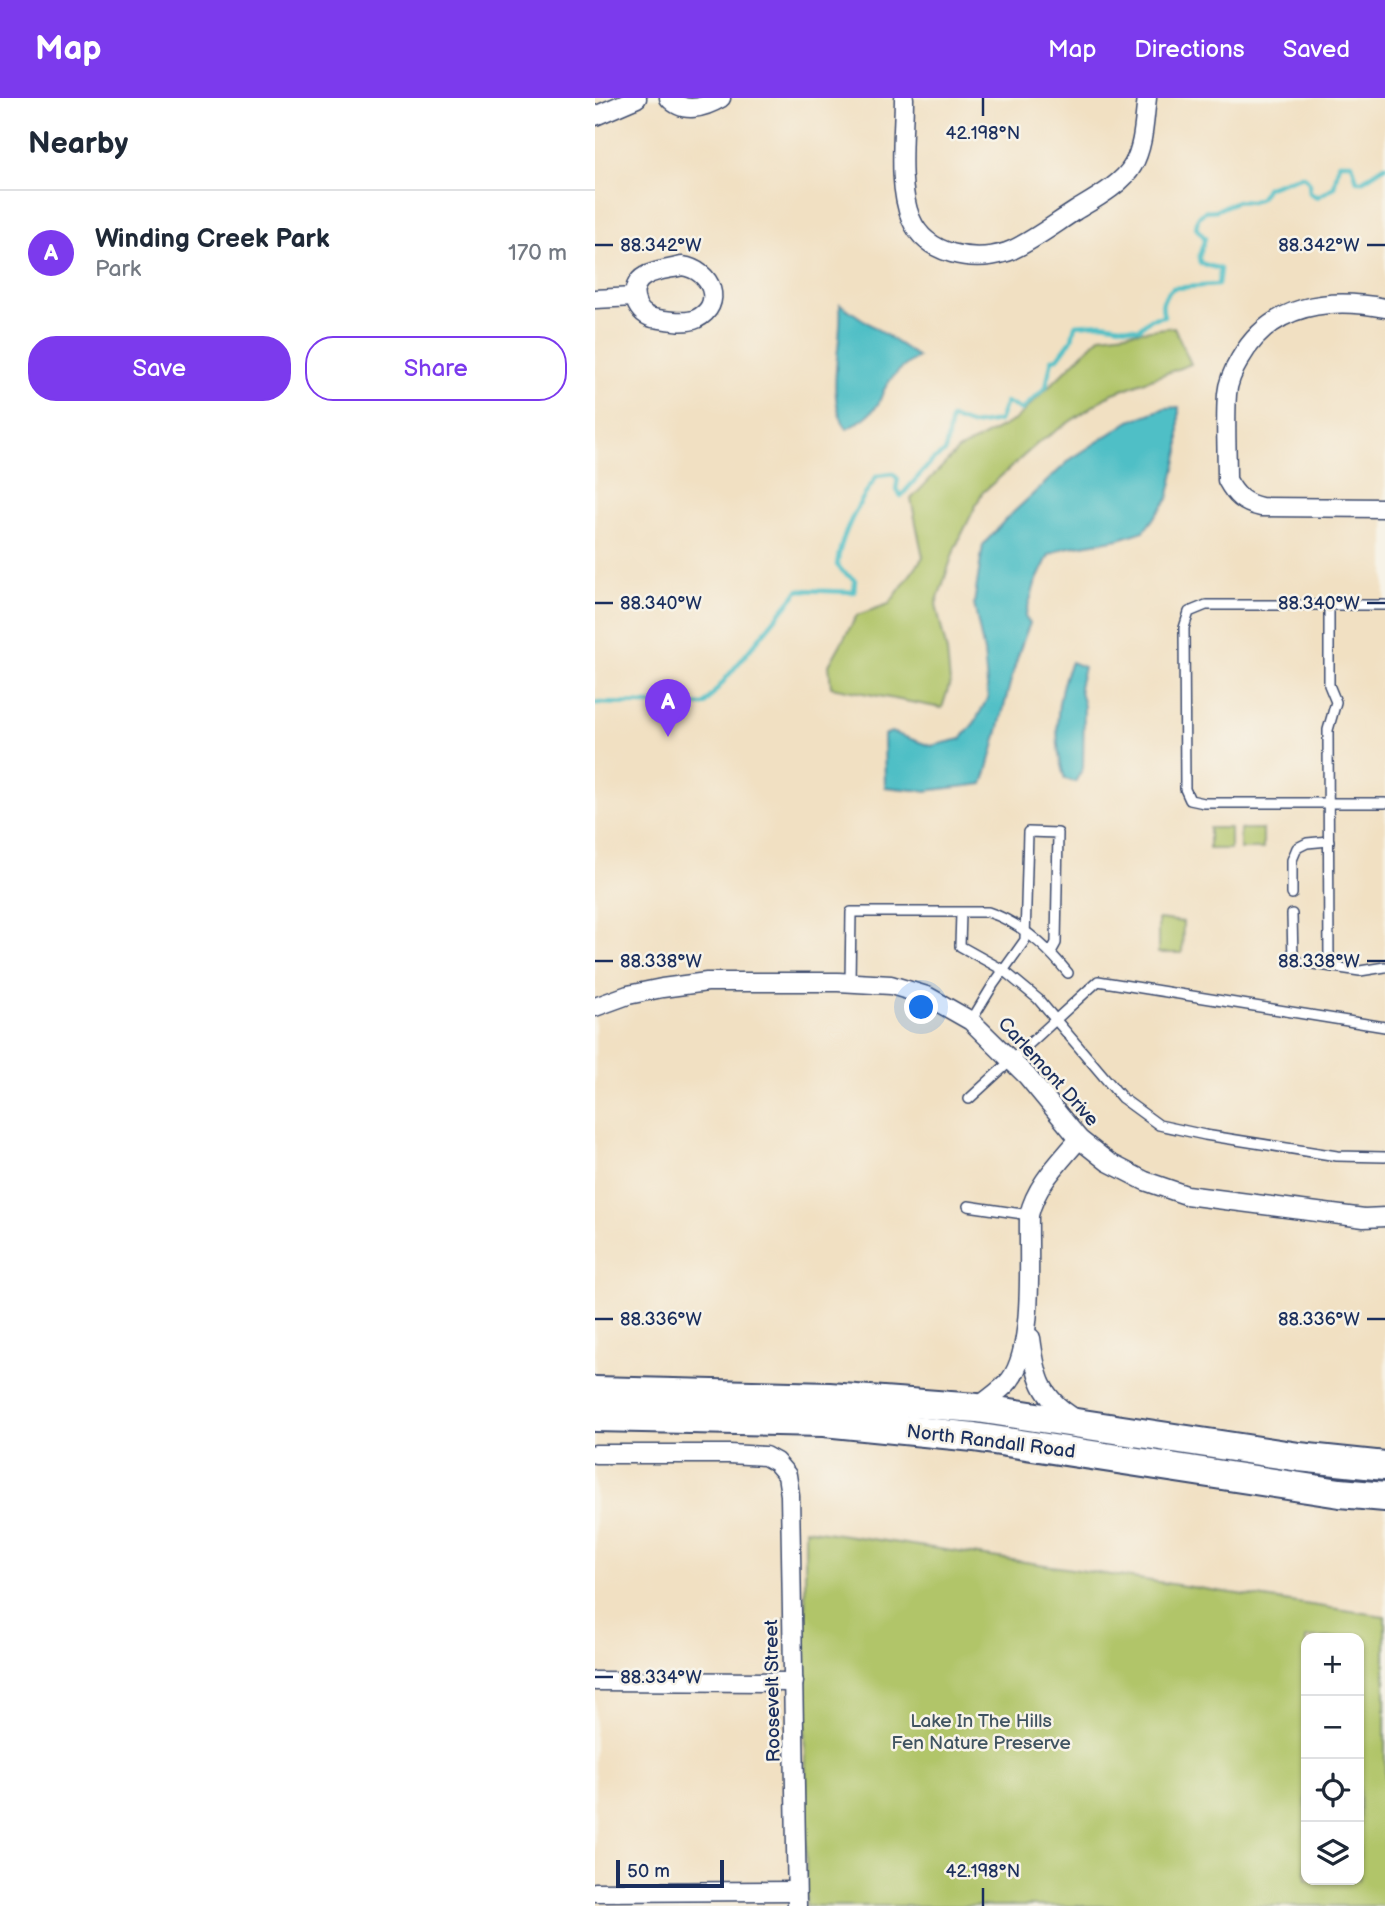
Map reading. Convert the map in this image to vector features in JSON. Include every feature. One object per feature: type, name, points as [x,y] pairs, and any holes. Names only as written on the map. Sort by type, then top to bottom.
[{"type":"main road","name":"North Randall Road","points":[[595,1391],[829,1397],[977,1408],[1299,1457],[1385,1466]]},
{"type":"main road","name":"North Randall Road","points":[[595,1417],[824,1422],[974,1437],[1340,1493],[1385,1497]]},
{"type":"street","points":[[595,116],[637,98]]},
{"type":"street","points":[[669,98],[678,107],[688,109],[721,98]]},
{"type":"street","points":[[904,98],[904,197],[912,221],[924,240],[946,252],[982,257],[1008,251],[1107,191],[1133,166],[1142,138],[1147,98]]},
{"type":"street","points":[[595,299],[634,297]]},
{"type":"street","points":[[1385,308],[1361,303],[1331,303],[1292,311],[1272,323],[1248,344],[1227,392],[1227,480],[1245,503],[1261,507],[1385,508]]},
{"type":"street","name":"Carlemont Drive","points":[[595,1007],[628,995],[707,982],[891,985],[927,996],[971,1021],[1013,1061],[1079,1139],[1108,1162],[1145,1181],[1186,1195],[1364,1218],[1385,1217]]},
{"type":"street","points":[[977,1408],[1009,1381],[1022,1357],[1027,1314],[1029,1215],[1032,1203],[1047,1176],[1079,1139]]},
{"type":"street","points":[[1027,1314],[1036,1374],[1046,1393],[1069,1415],[1084,1424]]},
{"type":"street","name":"Roosevelt Street","points":[[595,1454],[765,1456],[776,1462],[787,1475],[790,1495],[797,1898]]},
{"type":"street","points":[[595,1681],[794,1682]]},
{"type":"street","points":[[595,1892],[797,1898]]},
{"type":"lane","points":[[1385,605],[1206,605],[1189,612],[1184,628],[1185,789],[1190,800],[1204,803],[1385,803]]},
{"type":"lane","points":[[1329,605],[1329,685],[1336,702],[1328,730],[1329,966]]},
{"type":"lane","points":[[971,1021],[1025,940],[1028,832],[1058,833],[1056,943],[1051,952]]},
{"type":"lane","points":[[1292,894],[1292,860],[1297,848],[1307,843],[1329,841]]},
{"type":"lane","points":[[850,983],[851,912],[988,912],[1008,919],[1051,952],[1068,973]]},
{"type":"lane","points":[[961,913],[960,946],[1003,970],[1038,999],[1122,1098],[1159,1125],[1337,1156],[1385,1157]]},
{"type":"lane","points":[[1292,914],[1293,961],[1360,971],[1385,967]]},
{"type":"lane","points":[[969,1099],[1098,981],[1385,1027]]},
{"type":"lane","points":[[968,1206],[1029,1215]]},
{"type":"green space","points":[[1174,327],[1191,364],[1111,394],[1038,443],[982,493],[955,548],[936,604],[947,652],[950,683],[942,708],[831,687],[829,665],[857,615],[889,604],[923,557],[911,499],[958,450],[1015,420],[1101,336]]},
{"type":"green space","points":[[1209,828],[1230,828],[1230,849],[1209,849]]},
{"type":"green space","points":[[1240,829],[1263,829],[1263,849],[1240,849]]},
{"type":"green space","points":[[1158,919],[1183,922],[1182,953],[1158,953]]},
{"type":"green space","name":"Lake In The Hills Fen Nature Preserve","points":[[805,1529],[1385,1616],[1385,1906],[806,1906]]},
{"type":"water","points":[[840,304],[918,357],[892,378],[872,412],[847,429],[836,401],[835,385]]},
{"type":"water","points":[[1179,407],[1179,451],[1168,499],[1144,531],[1119,539],[1064,548],[1049,555],[1035,584],[1025,617],[1030,623],[1016,663],[983,784],[924,791],[885,787],[884,735],[891,732],[931,746],[961,739],[975,722],[988,697],[984,652],[974,604],[983,545],[1005,520],[1071,459],[1130,421],[1165,408]]},
{"type":"water","points":[[1071,662],[1084,667],[1079,687],[1084,706],[1083,768],[1075,782],[1065,779],[1057,736],[1062,689]]},
{"type":"waterway","points":[[595,703],[704,705],[799,590],[854,592],[855,580],[837,565],[839,553],[852,518],[877,476],[893,474],[898,479],[896,489],[901,496],[933,460],[945,452],[951,418],[972,425],[999,421],[1006,402],[1022,410],[1046,387],[1052,359],[1058,358],[1072,339],[1075,325],[1102,323],[1139,329],[1150,319],[1164,316],[1163,301],[1173,288],[1218,285],[1220,269],[1200,263],[1199,257],[1205,238],[1196,228],[1198,218],[1205,211],[1217,210],[1237,201],[1251,202],[1260,198],[1267,187],[1301,176],[1309,182],[1310,193],[1317,197],[1334,187],[1339,163],[1352,163],[1357,181],[1362,181],[1385,166]]},
{"type":"place","name":"Winding Creek Park","points":[[668,737]]}]
